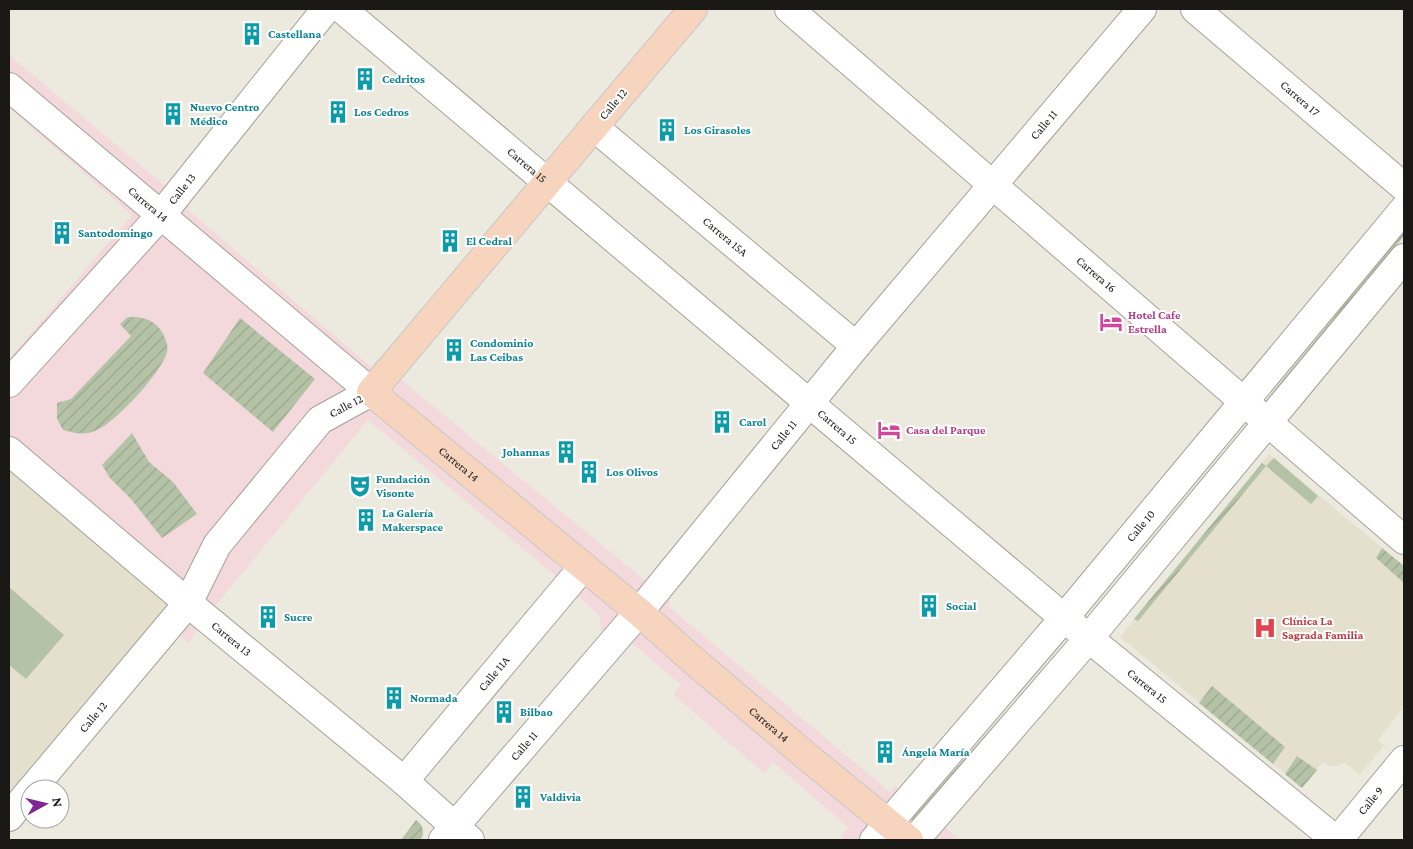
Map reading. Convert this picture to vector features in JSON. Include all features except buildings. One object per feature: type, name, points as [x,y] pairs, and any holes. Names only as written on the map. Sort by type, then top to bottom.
[{"type":"main road","name":"Calle 12","points":[[371,392],[693,9]]},
{"type":"main road","name":"Carrera 14","points":[[371,392],[639,612],[790,743],[881,832],[909,840]]},
{"type":"street","name":"Calle 13","points":[[9,383],[161,215],[326,9]]},
{"type":"street","name":"Carrera 15","points":[[342,9],[1064,618],[1337,840]]},
{"type":"street","name":"Carrera 16","points":[[789,9],[1404,540]]},
{"type":"street","name":"Calle 11","points":[[456,836],[809,402],[1142,9]]},
{"type":"street","name":"Carrera 17","points":[[1195,9],[1404,187]]},
{"type":"street","name":"Carrera 14","points":[[9,87],[371,392]]},
{"type":"street","name":"Carrera 15A","points":[[594,127],[856,346]]},
{"type":"street","name":"Calle 10","points":[[881,832],[1064,618],[1404,209]]},
{"type":"street","points":[[915,840],[1089,638],[1404,258]]},
{"type":"street","name":"Calle 12","points":[[40,779],[188,603],[217,545],[320,420],[371,392]]},
{"type":"street","name":"Carrera 13","points":[[9,452],[404,781],[456,836]]},
{"type":"street","name":"Calle 11A","points":[[404,781],[583,567]]},
{"type":"street","name":"Calle 9","points":[[1337,840],[1404,760]]},
{"type":"street","name":"Calle 12","points":[[9,815],[20,802]]},
{"type":"shaded area","points":[[9,55],[190,207],[188,210],[371,367],[378,359],[671,602],[668,606],[890,792],[896,786],[960,840],[845,840],[840,837],[848,827],[773,762],[764,773],[673,694],[681,685],[632,643],[626,649],[601,630],[600,616],[580,598],[571,599],[551,582],[556,576],[368,420],[206,617],[188,643],[170,625],[172,606],[9,469],[9,359],[132,215],[9,108]]},
{"type":"shaded area","name":"Clínica La Sagrada Familia","points":[[1269,454],[1404,566],[1404,707],[1378,740],[1384,745],[1360,775],[1344,762],[1339,766],[1328,766],[1323,762],[1302,788],[1120,637]]},
{"type":"shaded area","points":[[9,469],[172,606],[24,779],[20,779],[20,783],[9,796]]},
{"type":"green space","points":[[1404,231],[1404,236],[1268,404],[1265,402]]},
{"type":"green space","points":[[128,317],[146,319],[156,325],[163,334],[167,352],[157,372],[126,407],[97,430],[88,433],[76,433],[63,430],[57,419],[57,403],[71,399],[131,336],[120,324]]},
{"type":"green space","points":[[240,318],[315,379],[273,432],[203,373]]},
{"type":"green space","points":[[132,433],[149,462],[173,482],[197,514],[162,538],[131,499],[110,478],[102,465]]},
{"type":"green space","points":[[1274,458],[1318,496],[1311,504],[1266,466]]},
{"type":"green space","points":[[1262,463],[1266,466],[1138,621],[1134,619]]},
{"type":"green space","points":[[1382,548],[1404,566],[1404,583],[1376,558]]},
{"type":"green space","points":[[9,587],[64,635],[26,679],[9,665]]},
{"type":"green space","points":[[1069,641],[931,801],[913,821],[911,819]]},
{"type":"green space","points":[[1212,686],[1285,747],[1273,764],[1199,703]]},
{"type":"green space","points":[[1297,756],[1317,770],[1302,788],[1285,774]]},
{"type":"green space","points":[[416,820],[423,829],[421,839],[401,840]]},
{"type":"place","name":"Castellana","points":[[252,34]]},
{"type":"place","name":"Cedritos","points":[[365,79]]},
{"type":"place","name":"Los Cedros","points":[[338,112]]},
{"type":"place","name":"Nuevo Centro Médico","points":[[173,114]]},
{"type":"place","name":"Los Girasoles","points":[[667,130]]},
{"type":"place","name":"Santodomingo","points":[[62,233]]},
{"type":"place","name":"El Cedral","points":[[450,241]]},
{"type":"place","name":"Hotel Cafe Estrella","points":[[1111,322]]},
{"type":"place","name":"Condominio Las Ceibas","points":[[454,350]]},
{"type":"place","name":"Carol","points":[[722,422]]},
{"type":"place","name":"Casa del Parque","points":[[889,430]]},
{"type":"place","name":"Johannas","points":[[566,452]]},
{"type":"place","name":"Los Olivos","points":[[589,472]]},
{"type":"place","name":"Fundación Visonte","points":[[360,486]]},
{"type":"place","name":"La Galería Makerspace","points":[[366,520]]},
{"type":"place","name":"Social","points":[[929,606]]},
{"type":"place","name":"Sucre","points":[[268,617]]},
{"type":"place","name":"Clínica La Sagrada Familia","points":[[1265,628]]},
{"type":"place","name":"Normada","points":[[394,698]]},
{"type":"place","name":"Bilbao","points":[[504,712]]},
{"type":"place","name":"Ángela María","points":[[885,752]]},
{"type":"place","name":"Valdivia","points":[[523,797]]}]
